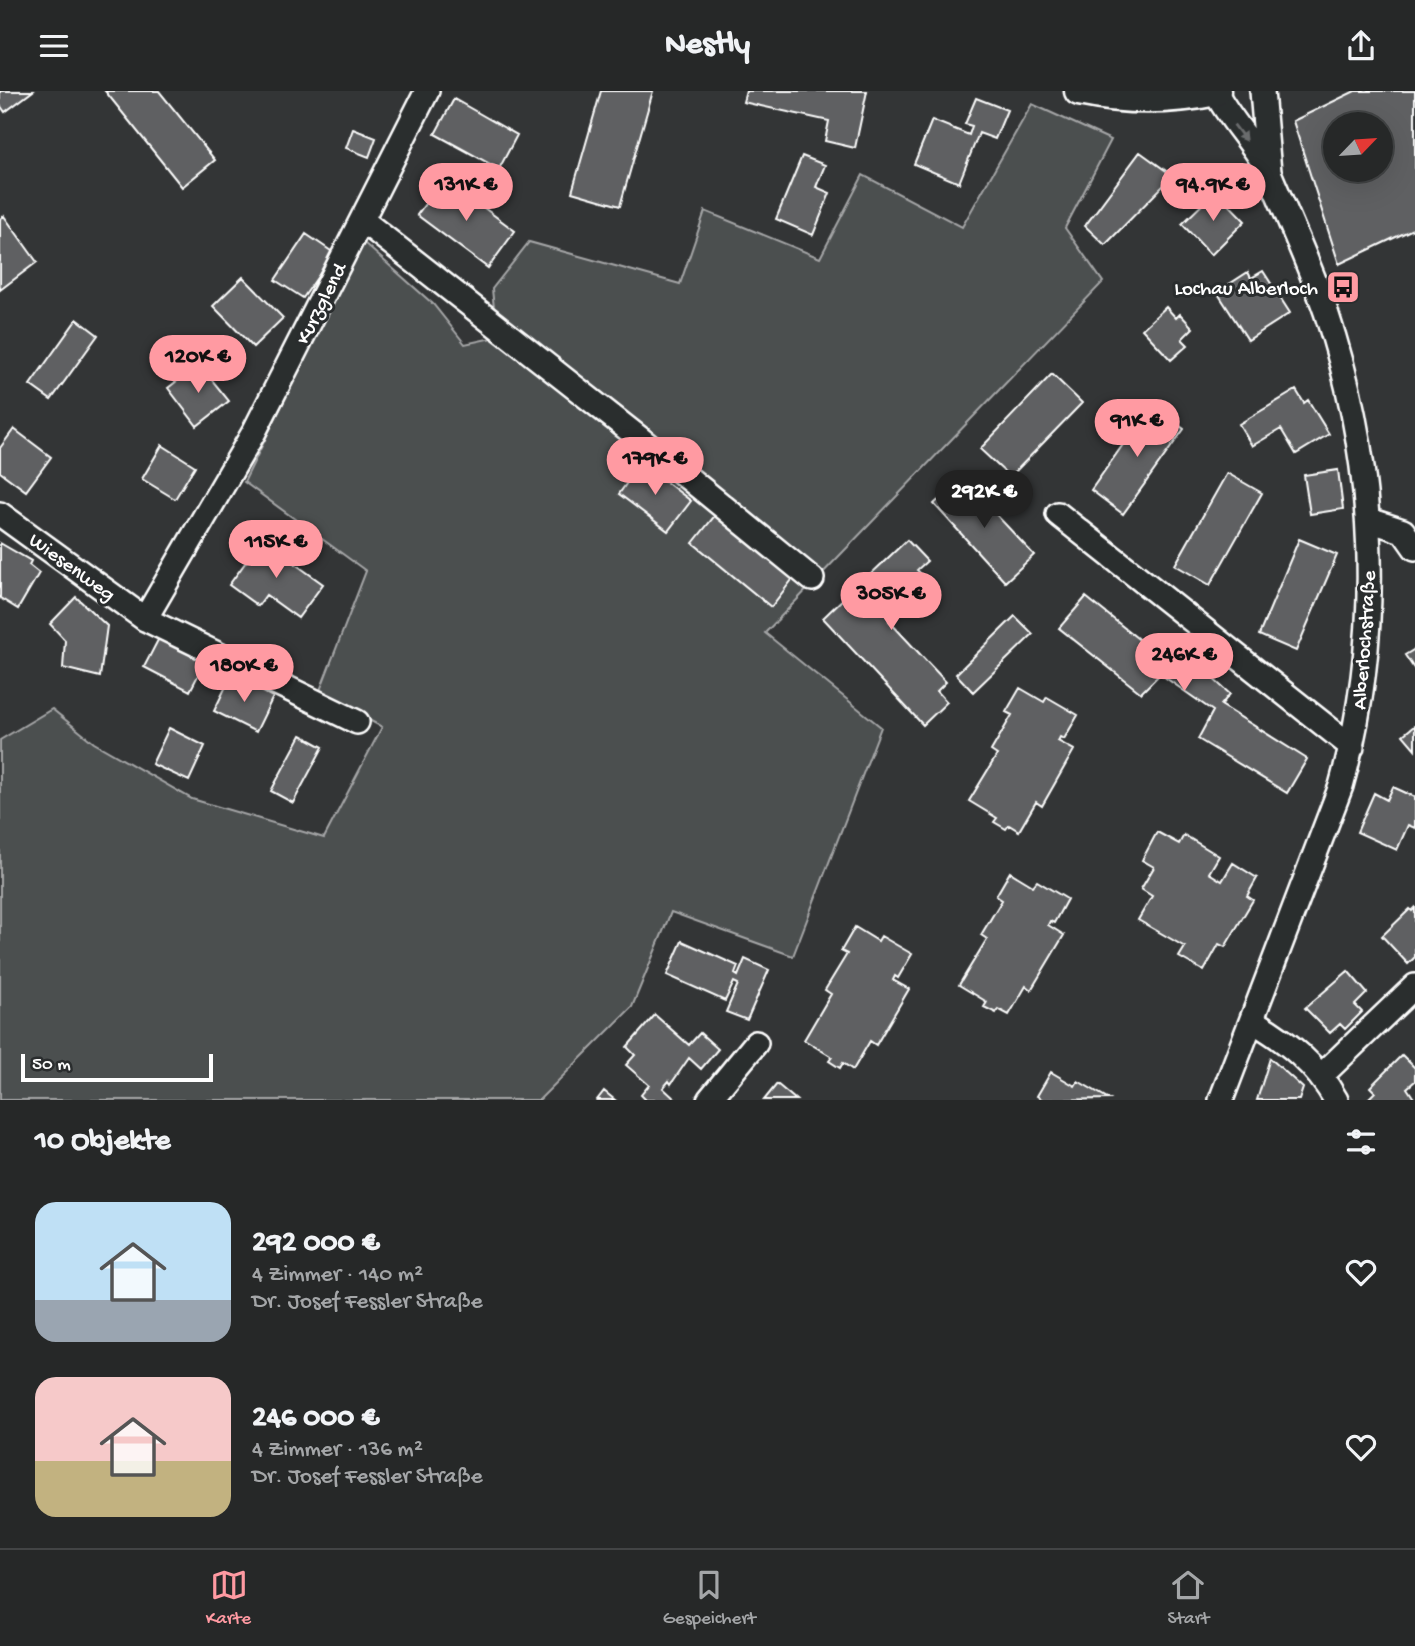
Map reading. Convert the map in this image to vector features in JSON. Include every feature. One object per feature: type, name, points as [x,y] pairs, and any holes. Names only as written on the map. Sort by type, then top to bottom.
[{"type":"street","name":"Kurzglend","points":[[145,619],[254,432],[426,91]]},
{"type":"street","points":[[1079,91],[1146,100],[1176,99],[1216,91]]},
{"type":"street","name":"Alberlochstraße","points":[[1216,91],[1227,116],[1269,172],[1328,322],[1350,398],[1370,520],[1365,653],[1361,699],[1352,747],[1341,786],[1221,1100]]},
{"type":"street","name":"Alberlochstraße","points":[[1262,91],[1269,172]]},
{"type":"street","points":[[362,220],[638,437],[812,579]]},
{"type":"street","name":"Wiesenweg","points":[[0,514],[145,619]]},
{"type":"street","points":[[1058,514],[1352,747]]},
{"type":"street","points":[[1370,520],[1403,531],[1415,548]]},
{"type":"street","points":[[145,619],[357,722]]},
{"type":"street","points":[[1322,1075],[1415,986]]},
{"type":"street","points":[[1252,1021],[1287,1041],[1322,1075],[1336,1100]]},
{"type":"street","points":[[709,1100],[756,1043]]},
{"type":"shaded area","points":[[1032,104],[1111,140],[1065,228],[1103,282],[765,633],[881,727],[793,956],[671,912],[632,1007],[539,1100],[0,1100],[0,740],[52,709],[94,743],[192,799],[324,838],[382,727],[319,693],[366,571],[244,482],[363,242],[433,304],[465,344],[497,337],[492,289],[529,242],[680,284],[705,211],[820,258],[863,175],[962,227]]},
{"type":"building","points":[[0,91],[33,91],[5,112],[0,105]]},
{"type":"building","points":[[105,91],[159,91],[215,160],[182,187]]},
{"type":"building","points":[[601,91],[653,91],[620,206],[572,192]]},
{"type":"building","points":[[746,91],[867,91],[855,148],[825,141],[829,121],[743,102]]},
{"type":"building","points":[[1355,91],[1415,91],[1415,228],[1339,264],[1293,121]]},
{"type":"building","points":[[976,98],[1007,110],[995,139],[979,133],[959,183],[914,164],[932,120],[969,135],[972,126],[965,124]]},
{"type":"building","points":[[454,99],[517,135],[499,169],[435,134]]},
{"type":"building","points":[[353,129],[376,138],[369,157],[346,148]]},
{"type":"building","points":[[1140,152],[1173,176],[1105,245],[1085,226]]},
{"type":"building","points":[[802,156],[825,165],[816,187],[830,193],[813,235],[776,219]]},
{"type":"building","points":[[444,178],[515,231],[488,268],[417,215]]},
{"type":"building","points":[[1216,191],[1245,221],[1211,255],[1182,224]]},
{"type":"building","points":[[4,216],[37,262],[0,290],[0,219]]},
{"type":"building","points":[[306,234],[334,253],[303,298],[275,280]]},
{"type":"building","points":[[1263,271],[1290,313],[1248,340],[1217,292],[1248,272],[1251,278]]},
{"type":"building","points":[[243,277],[283,318],[253,347],[213,306]]},
{"type":"building","points":[[1166,307],[1176,318],[1180,314],[1193,328],[1182,339],[1188,345],[1171,360],[1142,329]]},
{"type":"building","points":[[77,319],[98,335],[51,400],[30,385]]},
{"type":"building","points":[[199,364],[229,401],[197,426],[168,388]]},
{"type":"building","points":[[1052,374],[1082,403],[1010,477],[980,449]]},
{"type":"building","points":[[1296,390],[1304,403],[1308,400],[1329,434],[1296,454],[1281,429],[1252,446],[1239,424]]},
{"type":"building","points":[[1151,405],[1184,429],[1123,514],[1091,490]]},
{"type":"building","points":[[14,429],[51,457],[26,491],[0,472],[0,448]]},
{"type":"building","points":[[162,445],[195,466],[175,499],[142,479]]},
{"type":"building","points":[[641,463],[691,501],[668,531],[619,494]]},
{"type":"building","points":[[1338,470],[1343,509],[1310,514],[1304,475]]},
{"type":"building","points":[[1227,473],[1262,493],[1210,585],[1175,565]]},
{"type":"building","points":[[962,478],[1034,555],[1005,582],[934,504]]},
{"type":"building","points":[[717,513],[795,576],[771,607],[693,543]]},
{"type":"building","points":[[1299,539],[1337,555],[1296,651],[1259,635]]},
{"type":"building","points":[[262,540],[323,584],[298,618],[266,595],[258,606],[229,585]]},
{"type":"building","points":[[907,540],[927,561],[917,570],[930,583],[889,621],[946,682],[937,691],[947,702],[923,725],[823,618],[847,595],[858,607],[865,601],[854,590]]},
{"type":"building","points":[[0,543],[31,561],[29,565],[39,573],[18,609],[0,598]]},
{"type":"building","points":[[76,597],[107,626],[100,677],[63,668],[65,640],[50,624]]},
{"type":"building","points":[[1086,597],[1167,662],[1179,648],[1230,694],[1221,705],[1307,759],[1287,793],[1198,739],[1213,711],[1160,674],[1141,693],[1059,628]]},
{"type":"building","points":[[1015,616],[1033,634],[973,692],[956,674]]},
{"type":"building","points":[[159,638],[205,662],[190,691],[144,667]]},
{"type":"building","points":[[1415,649],[1415,670],[1405,655]]},
{"type":"building","points":[[231,676],[273,697],[256,732],[214,711]]},
{"type":"building","points":[[1020,688],[1044,702],[1047,697],[1078,715],[1064,739],[1060,737],[1058,741],[1074,750],[1042,806],[1036,802],[1019,831],[1009,825],[1006,829],[994,822],[997,818],[969,801],[997,755],[991,751],[1012,715],[1006,712]]},
{"type":"building","points":[[1415,727],[1415,749],[1403,735]]},
{"type":"building","points":[[169,728],[205,746],[189,781],[152,764]]},
{"type":"building","points":[[301,735],[323,747],[293,803],[271,791]]},
{"type":"building","points":[[1393,787],[1415,797],[1415,828],[1408,825],[1397,850],[1357,832],[1374,793],[1387,800]]},
{"type":"building","points":[[1157,832],[1179,844],[1184,835],[1219,856],[1209,873],[1222,881],[1233,863],[1257,878],[1247,896],[1253,900],[1225,947],[1219,944],[1204,971],[1179,957],[1185,947],[1138,920],[1152,896],[1141,889],[1154,867],[1142,860]]},
{"type":"building","points":[[1010,872],[1033,886],[1037,881],[1067,899],[1054,923],[1050,921],[1048,925],[1064,935],[1031,990],[1026,986],[1009,1015],[998,1009],[996,1013],[984,1007],[987,1002],[959,985],[987,939],[981,935],[1002,900],[996,896]]},
{"type":"building","points":[[1415,908],[1415,957],[1408,964],[1382,936],[1410,909],[1412,911]]},
{"type":"building","points":[[855,927],[878,941],[881,936],[912,954],[898,978],[895,976],[893,980],[909,989],[876,1045],[870,1041],[853,1070],[843,1063],[840,1068],[829,1061],[832,1057],[804,1040],[831,994],[825,990],[847,954],[841,951]]},
{"type":"building","points":[[682,941],[738,966],[735,974],[738,976],[745,959],[769,970],[747,1020],[726,1012],[738,984],[734,982],[725,1001],[667,975]]},
{"type":"building","points":[[1348,971],[1367,993],[1355,1005],[1362,1012],[1345,1029],[1340,1024],[1330,1033],[1305,1008]]},
{"type":"building","points":[[655,1015],[689,1045],[700,1033],[718,1049],[701,1069],[689,1058],[671,1084],[669,1081],[663,1088],[676,1100],[646,1100],[641,1095],[649,1085],[626,1065],[635,1055],[627,1047]]},
{"type":"building","points":[[1402,1055],[1415,1068],[1415,1081],[1407,1088],[1415,1100],[1367,1100],[1375,1092],[1370,1087]]},
{"type":"building","points":[[1270,1058],[1303,1088],[1299,1100],[1257,1100]]},
{"type":"building","points":[[1051,1072],[1075,1086],[1078,1081],[1109,1099],[1043,1100],[1037,1096]]},
{"type":"building","points":[[777,1084],[796,1100],[764,1100]]},
{"type":"building","points":[[604,1091],[615,1100],[597,1100]]},
{"type":"place","name":"Lochau Alberloch","points":[[1343,287]]}]
